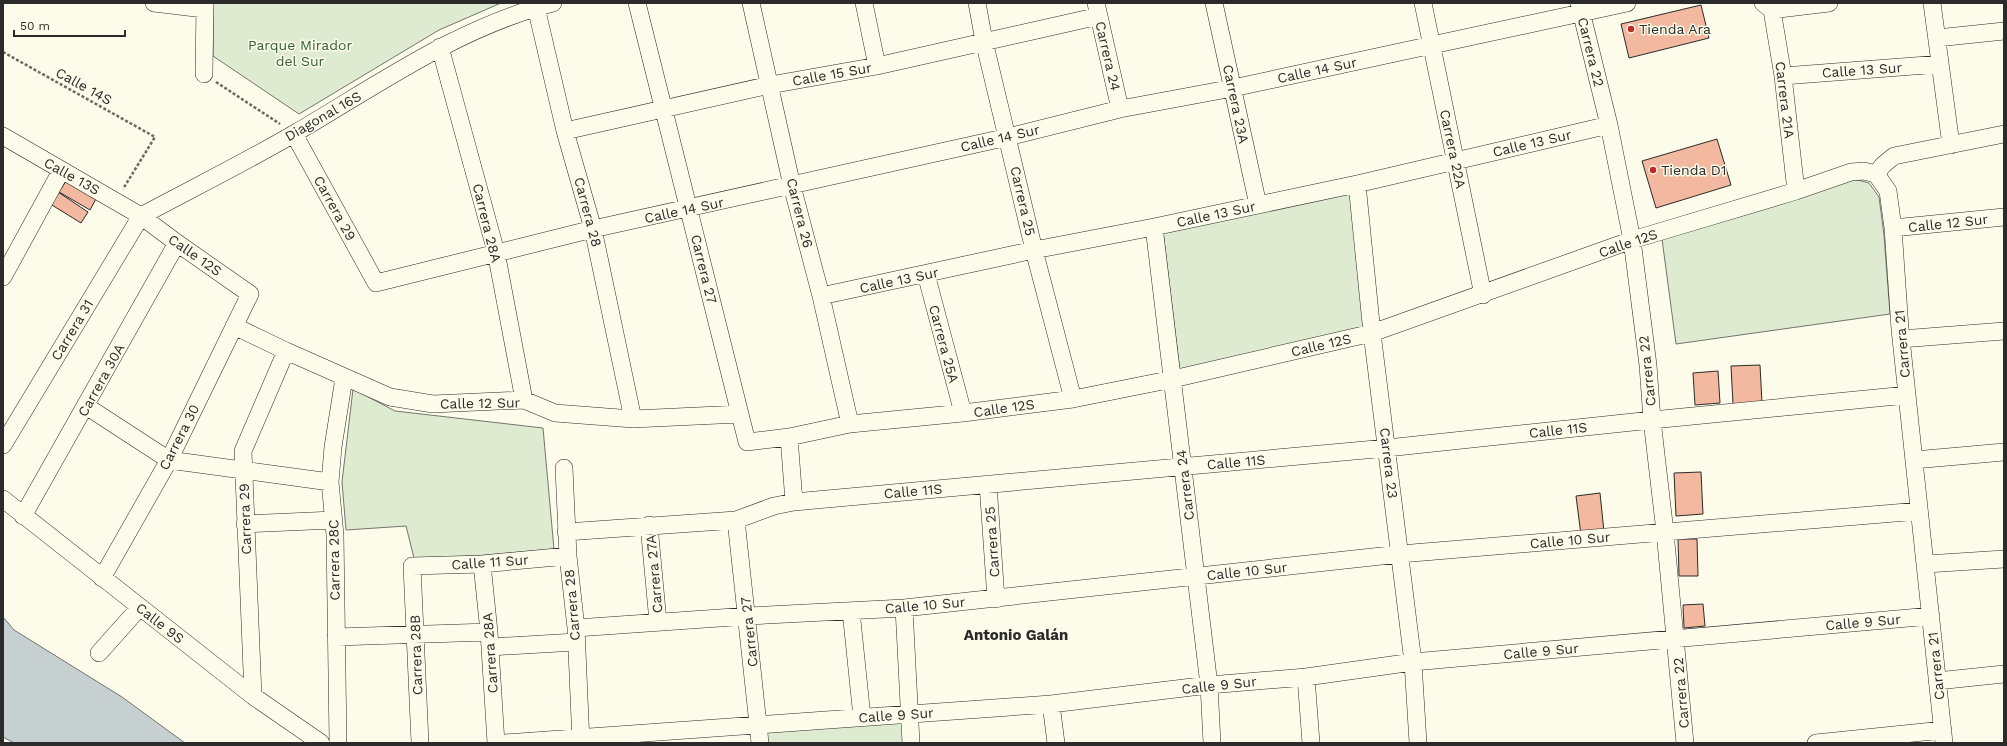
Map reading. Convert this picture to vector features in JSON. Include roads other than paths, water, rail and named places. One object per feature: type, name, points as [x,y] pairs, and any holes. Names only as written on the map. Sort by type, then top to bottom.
[{"type":"street","points":[[154,3],[204,6],[204,74]]},
{"type":"street","name":"Diagonal 16S","points":[[141,216],[294,134],[503,11],[536,7],[553,3]]},
{"type":"street","name":"Carrera 27","points":[[637,3],[747,442]]},
{"type":"street","name":"Carrera 26","points":[[751,3],[792,186],[821,296],[850,424]]},
{"type":"street","points":[[864,3],[877,66]]},
{"type":"street","name":"Carrera 25","points":[[977,3],[984,41],[1034,250],[1073,399]]},
{"type":"street","name":"Carrera 23A","points":[[1214,3],[1258,205]]},
{"type":"street","name":"Carrera 22A","points":[[1423,3],[1483,295]]},
{"type":"street","name":"Calle 14 Sur","points":[[376,283],[593,229],[689,209],[1008,137],[1120,109],[1233,88],[1432,45],[1580,8],[1627,3]]},
{"type":"street","points":[[1768,6],[1829,3]]},
{"type":"street","points":[[1932,3],[1951,145]]},
{"type":"street","name":"Carrera 21A","points":[[1768,6],[1783,76],[1796,191]]},
{"type":"street","name":"Carrera 28","points":[[536,7],[565,131],[593,229],[633,419]]},
{"type":"street","name":"Carrera 22","points":[[1580,8],[1610,125],[1632,240],[1648,365],[1652,420],[1665,532],[1685,743]]},
{"type":"street","name":"Calle 15 Sur","points":[[565,131],[770,85],[877,66],[984,41],[1098,10]]},
{"type":"street","name":"Carrera 24","points":[[1098,10],[1120,109]]},
{"type":"street","points":[[1937,38],[2004,32]]},
{"type":"street","name":"Carrera 28A","points":[[440,47],[496,252],[524,400]]},
{"type":"street","name":"Calle 13 Sur","points":[[1783,76],[1940,64]]},
{"type":"street","name":"Calle 13 Sur","points":[[821,296],[1034,250],[1154,227],[1357,184],[1610,125]]},
{"type":"street","name":"Carrera 29","points":[[294,134],[376,283]]},
{"type":"street","points":[[1876,174],[1883,165],[1894,156],[2004,134]]},
{"type":"street","name":"Calle 13S","points":[[3,136],[61,171],[116,200],[141,216]]},
{"type":"street","points":[[3,276],[61,171]]},
{"type":"street","name":"Calle 12S","points":[[747,442],[789,437],[850,424],[963,413],[1073,399],[1173,379],[1372,333],[1483,295],[1632,240],[1796,191],[1851,172],[1864,171],[1876,174]]},
{"type":"street","name":"Carrera 21","points":[[1876,174],[1888,191],[1893,228],[1901,339],[1926,564],[1943,737]]},
{"type":"street","name":"Carrera 23","points":[[1357,184],[1372,333],[1413,662],[1418,743]]},
{"type":"street","name":"Calle 12S","points":[[141,216],[250,294]]},
{"type":"street","name":"Carrera 31","points":[[3,445],[141,216]]},
{"type":"street","name":"Calle 12 Sur","points":[[1893,228],[2004,217]]},
{"type":"street","name":"Carrera 24","points":[[1154,227],[1209,685],[1212,743]]},
{"type":"street","name":"Carrera 30A","points":[[24,516],[177,243]]},
{"type":"street","name":"Carrera 25A","points":[[926,274],[963,413]]},
{"type":"street","name":"Carrera 30","points":[[102,578],[169,460],[250,294]]},
{"type":"street","name":"Calle 12 Sur","points":[[234,326],[344,378],[390,397],[433,404],[524,400],[555,412],[633,419],[740,414]]},
{"type":"street","points":[[1901,339],[2004,331]]},
{"type":"street","name":"Carrera 29","points":[[254,696],[245,524],[243,450],[286,351]]},
{"type":"street","name":"Carrera 28C","points":[[338,743],[334,520],[330,482],[333,447],[344,378]]},
{"type":"street","name":"Calle 11S","points":[[566,532],[736,520],[774,506],[794,502],[1387,448],[1908,395]]},
{"type":"street","points":[[86,406],[169,460],[330,482]]},
{"type":"street","points":[[789,437],[794,502]]},
{"type":"street","points":[[1914,460],[2004,452]]},
{"type":"street","name":"Carrera 28","points":[[564,468],[566,532],[576,635],[580,740]]},
{"type":"street","name":"Carrera 25","points":[[988,484],[996,599]]},
{"type":"street","name":"Calle 9S","points":[[3,499],[254,696],[321,743]]},
{"type":"street","name":"Calle 10 Sur","points":[[336,637],[415,635],[490,640],[576,635],[658,622],[904,608],[1400,554],[1919,511]]},
{"type":"street","points":[[245,524],[334,520]]},
{"type":"street","name":"Carrera 27","points":[[736,520],[748,616],[757,726],[760,743]]},
{"type":"street","name":"Carrera 27A","points":[[649,525],[658,622]]},
{"type":"street","name":"Calle 11 Sur","points":[[412,566],[482,564],[568,556]]},
{"type":"street","points":[[1926,564],[2004,559]]},
{"type":"street","name":"Carrera 28A","points":[[482,564],[490,640],[496,743]]},
{"type":"street","name":"Carrera 28B","points":[[412,566],[420,743]]},
{"type":"street","points":[[99,653],[140,608]]},
{"type":"street","points":[[904,608],[911,743]]},
{"type":"street","points":[[851,611],[862,717]]},
{"type":"street","name":"Calle 9 Sur","points":[[506,743],[580,740],[862,717],[1051,704],[1209,685],[1306,677],[1413,662],[1676,640],[1931,616]]},
{"type":"street","points":[[1937,681],[2004,674]]},
{"type":"street","points":[[1306,677],[1311,743]]},
{"type":"street","points":[[1051,704],[1056,743]]},
{"type":"street","points":[[1816,743],[1943,737]]},
{"type":"place","name":"Tienda Ara","points":[[1631,29]]},
{"type":"place","name":"Tienda D1","points":[[1653,170]]},
{"type":"district","name":"Antonio Galán","points":[[1016,635]]},
{"type":"park label","name":"Parque Mirador del Sur","points":[[300,54]]}]
